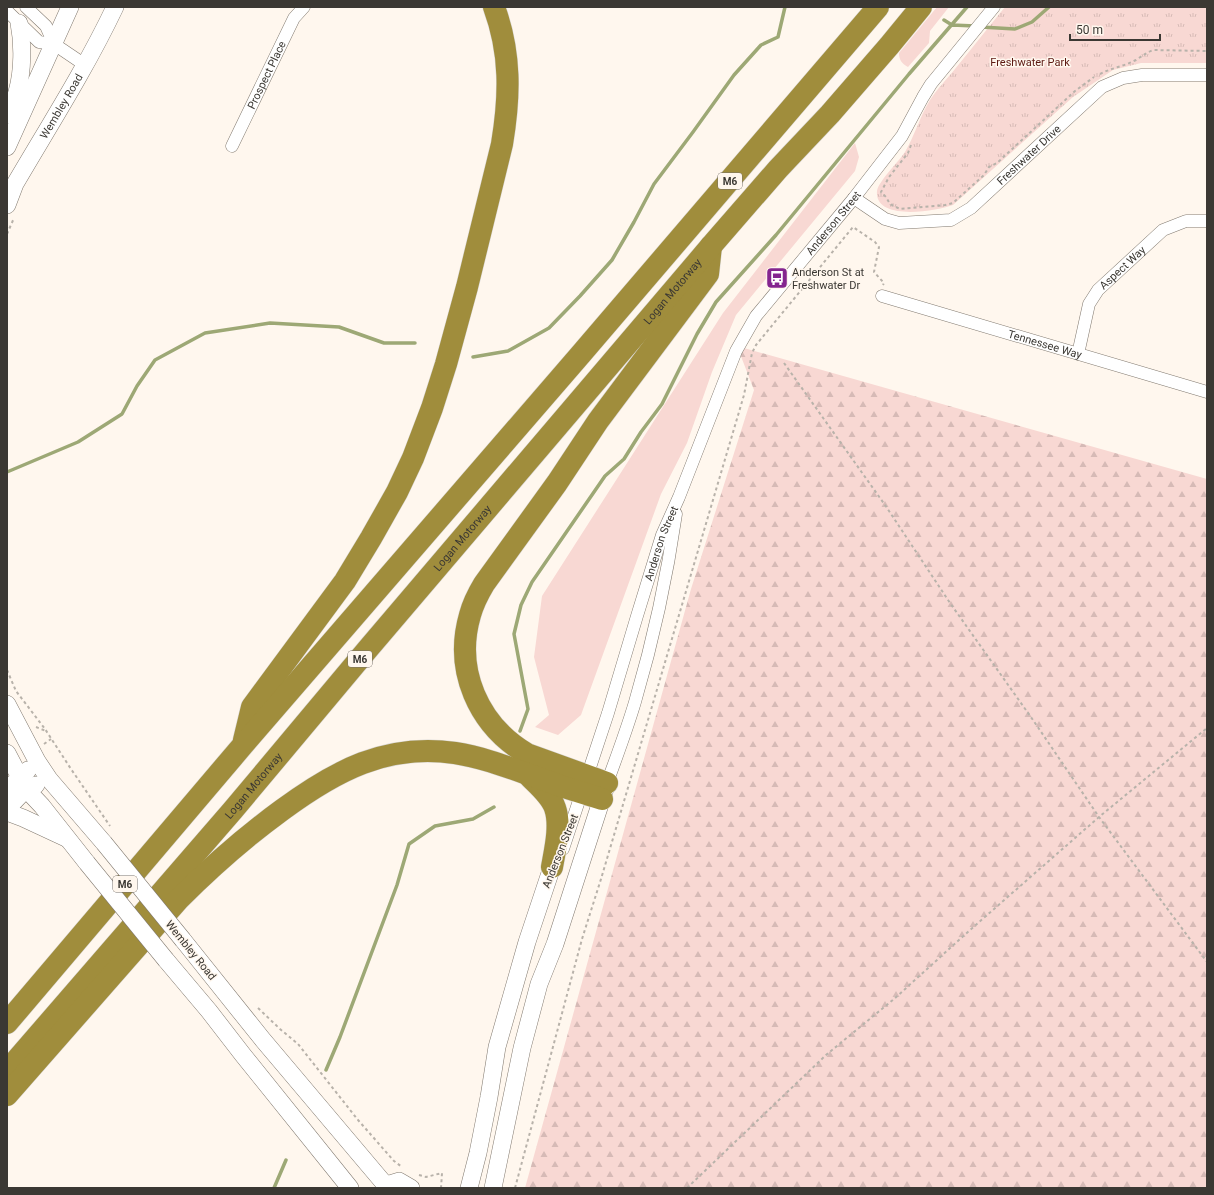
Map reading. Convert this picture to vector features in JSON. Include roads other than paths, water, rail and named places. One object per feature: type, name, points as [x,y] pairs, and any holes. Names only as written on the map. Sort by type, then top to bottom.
[{"type":"highway","points":[[243,745],[252,707],[345,581],[371,538],[397,492],[413,458],[432,408],[446,364],[467,287],[502,144],[508,97],[507,58],[500,22],[494,7]]},
{"type":"highway","name":"M6","points":[[7,1023],[243,745],[602,330],[878,7]]},
{"type":"highway","name":"Logan Motorway","points":[[7,1071],[233,810],[372,644],[711,246],[778,169],[830,114],[921,7]]},
{"type":"highway","points":[[595,788],[516,747],[492,725],[471,688],[464,655],[464,642],[467,623],[476,597],[484,584],[557,483],[598,421],[708,274],[711,246]]},
{"type":"highway","points":[[7,1095],[179,899],[195,883],[243,839],[289,805],[330,778],[377,758],[413,752],[436,751],[472,756],[528,774],[595,788]]},
{"type":"highway","points":[[528,774],[544,791],[556,809],[556,842],[552,867]]},
{"type":"main road","points":[[7,147],[70,7]]},
{"type":"main road","name":"Wembley Road","points":[[7,206],[15,184],[85,65],[115,7]]},
{"type":"main road","points":[[7,115],[17,93],[20,80],[22,38],[13,17]]},
{"type":"main road","name":"Wembley Road","points":[[7,704],[37,762],[49,779],[108,837],[183,940],[263,1040],[387,1187]]},
{"type":"main road","points":[[7,752],[23,783],[209,1011],[350,1188]]},
{"type":"main road","points":[[7,809],[37,762]]},
{"type":"main road","points":[[7,790],[23,783],[49,779]]},
{"type":"main road","name":"Anderson Street","points":[[493,1188],[515,1082],[539,984],[555,944],[595,788]]},
{"type":"main road","points":[[7,812],[68,839]]},
{"type":"main road","name":"Anderson Street","points":[[469,1188],[478,1153],[497,1047],[527,942],[552,867]]},
{"type":"main road","points":[[387,1187],[399,1181],[414,1181]]},
{"type":"street","points":[[26,7],[46,26],[54,44]]},
{"type":"street","name":"Prospect Place","points":[[232,146],[294,18],[304,7]]},
{"type":"street","name":"Anderson Street","points":[[595,788],[608,713],[662,535],[679,497],[736,351],[756,316],[854,198],[902,136],[923,97],[932,84],[994,7]]},
{"type":"street","points":[[13,17],[39,42],[54,44],[85,65]]},
{"type":"street","name":"Freshwater Drive","points":[[854,198],[885,219],[899,223],[951,220],[971,208],[1102,87],[1123,78],[1142,75],[1207,75]]},
{"type":"street","name":"Aspect Way","points":[[1078,354],[1090,304],[1098,290],[1163,230],[1186,221],[1207,221]]},
{"type":"street","name":"Tennessee Way","points":[[882,296],[1207,392]]},
{"type":"street","name":"Anderson Street","points":[[552,867],[563,850],[595,788],[635,702],[650,644],[671,544],[679,497]]},
{"type":"waterway","points":[[473,357],[508,351],[549,328],[580,296],[612,260],[654,184],[734,75],[761,45],[778,37],[785,7]]},
{"type":"waterway","points":[[520,731],[528,709],[514,634],[521,605],[532,582],[605,476],[624,459],[641,432],[662,404],[697,334],[716,302],[776,235],[909,74],[967,7]]},
{"type":"waterway","points":[[981,27],[1015,29],[1032,22],[1049,7]]},
{"type":"waterway","points":[[944,20],[952,25],[975,26]]},
{"type":"waterway","points":[[7,472],[78,442],[122,414],[137,386],[155,360],[205,333],[270,323],[339,327],[384,343],[415,343]]},
{"type":"waterway","points":[[326,1070],[340,1037],[397,885],[409,844],[435,826],[473,819],[494,807]]},
{"type":"waterway","points":[[274,1188],[286,1160]]},
{"type":"place","name":"Anderson St at Freshwater Dr","points":[[777,278]]},
{"type":"park label","name":"Freshwater Park","points":[[1030,62]]}]
